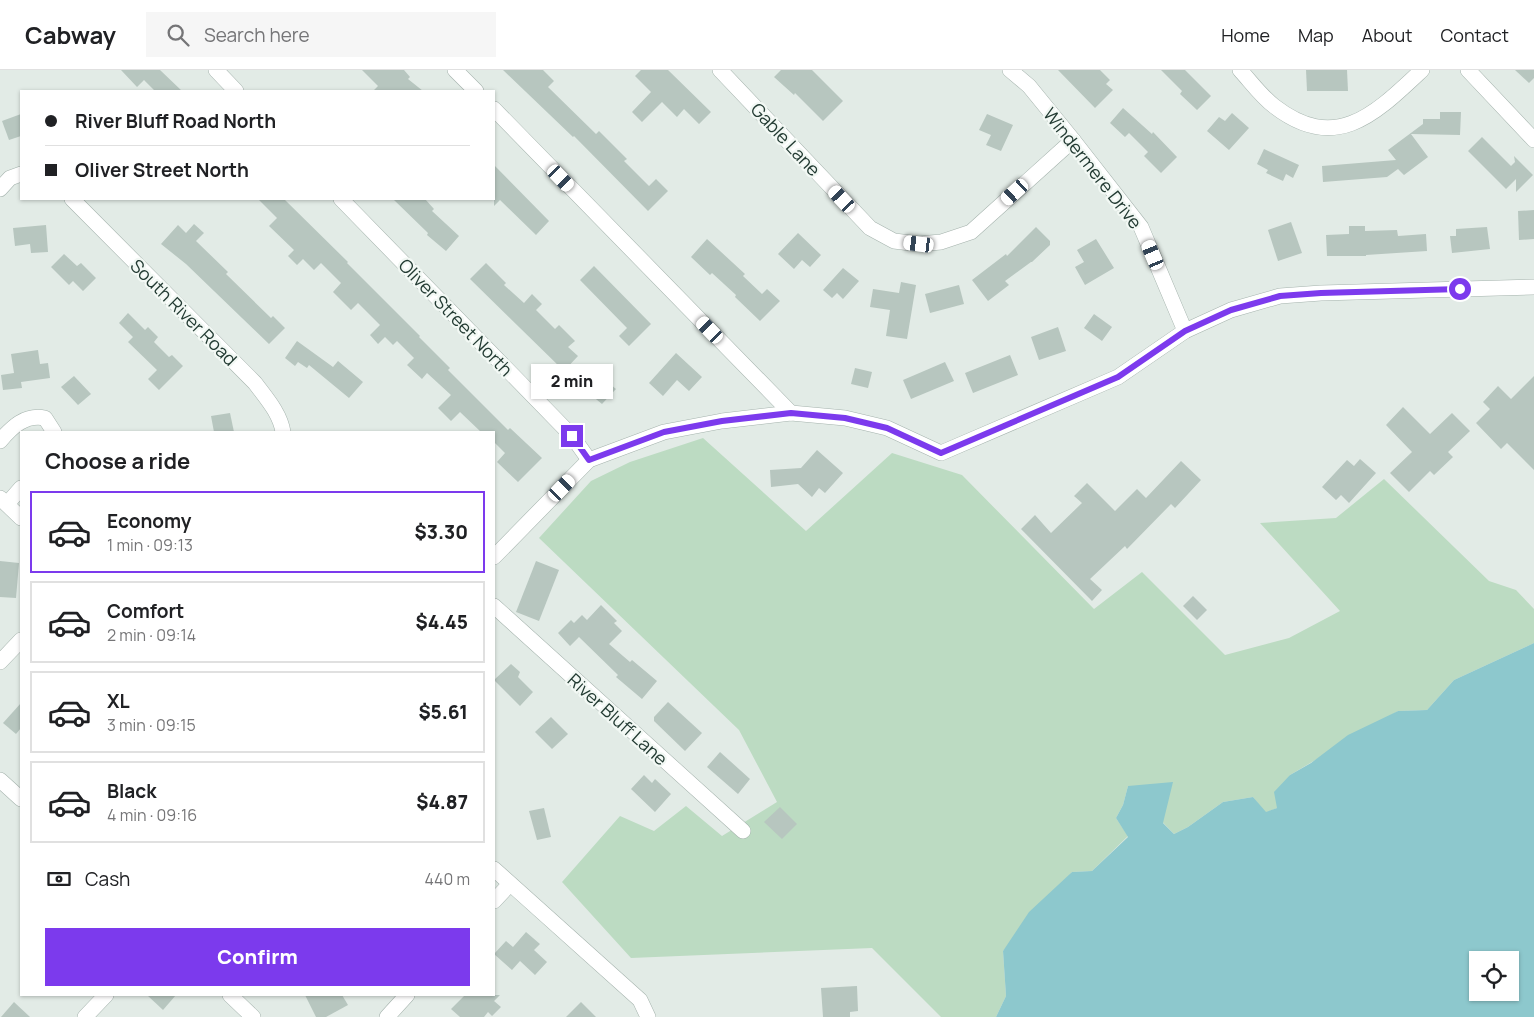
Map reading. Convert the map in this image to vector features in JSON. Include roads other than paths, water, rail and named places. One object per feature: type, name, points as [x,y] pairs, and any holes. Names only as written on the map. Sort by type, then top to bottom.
[{"type":"street","points":[[216,70],[235,90]]},
{"type":"street","points":[[455,70],[475,90]]},
{"type":"street","name":"Gable Lane","points":[[720,70],[870,228],[894,241],[919,244],[941,242],[971,232],[1073,140]]},
{"type":"street","name":"Windermere Drive","points":[[1010,70],[1029,86],[1141,228],[1185,331]]},
{"type":"street","points":[[1240,70],[1272,105],[1294,120],[1314,127],[1336,128],[1358,121],[1384,106],[1422,70]]},
{"type":"street","points":[[1468,70],[1534,140]]},
{"type":"street","points":[[495,110],[791,413]]},
{"type":"street","points":[[0,189],[10,178],[20,174]]},
{"type":"street","name":"South River Road","points":[[73,200],[254,383],[270,402],[282,423],[283,431]]},
{"type":"street","name":"Oliver Street North","points":[[342,200],[572,436],[589,460]]},
{"type":"street","points":[[495,556],[589,460],[664,432],[722,421],[791,413],[845,418],[887,428],[941,453],[1118,377],[1185,331],[1231,310],[1280,296],[1321,293],[1534,287]]},
{"type":"street","points":[[0,441],[10,429],[36,416],[45,418],[54,431]]},
{"type":"street","points":[[20,489],[3,501],[20,517]]},
{"type":"street","name":"River Bluff Lane","points":[[495,607],[743,831]]},
{"type":"street","points":[[0,662],[20,641]]},
{"type":"street","points":[[0,780],[20,798]]},
{"type":"street","points":[[495,870],[640,1000],[648,1017]]},
{"type":"street","points":[[495,900],[510,884]]},
{"type":"street","points":[[86,1017],[105,996]]},
{"type":"street","points":[[231,996],[253,1017]]},
{"type":"street","points":[[387,1017],[406,996]]},
{"type":"water","points":[[1534,643],[1534,1017],[996,1017],[1006,996],[1003,951],[1029,912],[1072,872],[1092,871],[1128,837],[1116,818],[1123,805],[1128,786],[1173,782],[1163,823],[1174,834],[1188,827],[1223,802],[1253,797],[1266,812],[1277,808],[1274,792],[1290,775],[1311,763],[1348,735],[1398,711],[1427,710],[1454,680]]}]
